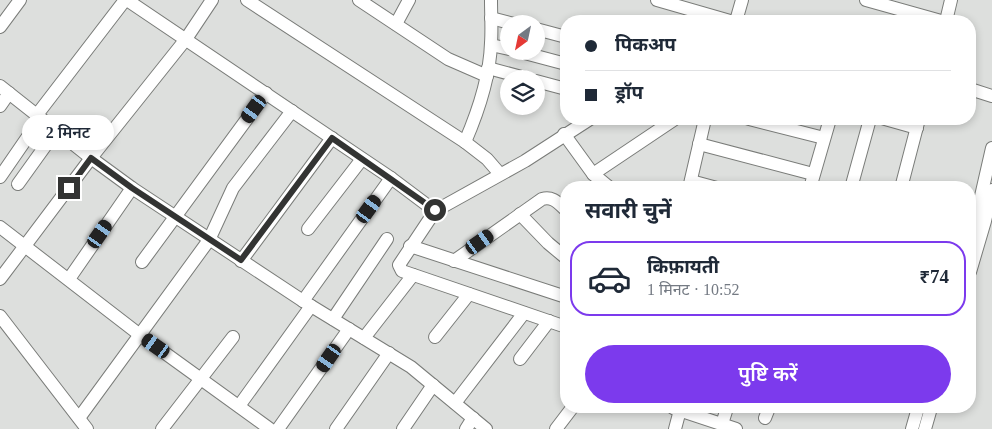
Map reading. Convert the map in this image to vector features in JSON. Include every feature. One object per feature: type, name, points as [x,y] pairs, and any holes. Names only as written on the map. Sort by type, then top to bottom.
[{"type":"street","points":[[0,27],[20,0]]},
{"type":"street","points":[[0,177],[38,117],[126,0],[143,4],[186,39],[362,158],[435,210]]},
{"type":"street","points":[[0,279],[91,158],[186,39],[212,0]]},
{"type":"street","points":[[247,0],[465,142],[487,159],[500,174]]},
{"type":"street","points":[[359,0],[448,60],[500,74]]},
{"type":"street","points":[[396,24],[409,0]]},
{"type":"street","points":[[465,142],[473,123],[487,72],[491,45],[492,0]]},
{"type":"street","points":[[657,0],[681,3],[714,15]]},
{"type":"street","points":[[738,15],[742,0]]},
{"type":"street","points":[[866,0],[897,4],[925,15]]},
{"type":"street","points":[[948,15],[952,0]]},
{"type":"street","points":[[492,18],[500,20]]},
{"type":"street","points":[[545,31],[560,35]]},
{"type":"street","points":[[491,45],[500,47]]},
{"type":"street","points":[[545,58],[560,62]]},
{"type":"street","points":[[545,83],[560,87]]},
{"type":"street","points":[[0,106],[5,90],[132,188],[307,304],[411,367],[455,403],[470,424],[486,429]]},
{"type":"street","points":[[976,91],[992,96]]},
{"type":"street","points":[[142,262],[266,93]]},
{"type":"street","points":[[79,418],[209,240],[234,188],[292,111]]},
{"type":"street","points":[[560,325],[402,271],[399,265],[435,210],[525,161],[580,125]]},
{"type":"street","points":[[594,174],[666,125]]},
{"type":"street","points":[[691,181],[704,125]]},
{"type":"street","points":[[773,125],[824,138]]},
{"type":"street","points":[[812,181],[828,125]]},
{"type":"street","points":[[853,181],[868,125]]},
{"type":"street","points":[[904,181],[918,125]]},
{"type":"street","points":[[18,184],[56,131]]},
{"type":"street","points":[[564,134],[594,174],[602,181]]},
{"type":"street","points":[[241,260],[332,138]]},
{"type":"street","points":[[699,144],[813,174]]},
{"type":"street","points":[[976,228],[985,215],[992,148]]},
{"type":"street","points":[[308,229],[362,158]]},
{"type":"street","points":[[239,406],[391,178]]},
{"type":"street","points":[[69,279],[132,188]]},
{"type":"street","points":[[976,249],[992,190]]},
{"type":"street","points":[[454,261],[542,199],[548,198],[560,205]]},
{"type":"street","points":[[520,214],[560,253]]},
{"type":"street","points":[[0,227],[140,335],[270,429]]},
{"type":"street","points":[[333,319],[387,239]]},
{"type":"street","points":[[410,246],[560,295]]},
{"type":"street","points":[[364,338],[413,274]]},
{"type":"street","points":[[435,337],[469,294]]},
{"type":"street","points":[[455,403],[524,313]]},
{"type":"street","points":[[0,316],[87,429]]},
{"type":"street","points":[[520,358],[549,321]]},
{"type":"street","points":[[278,429],[349,329]]},
{"type":"street","points":[[162,429],[202,379],[232,337]]},
{"type":"street","points":[[336,429],[389,353]]},
{"type":"street","points":[[403,429],[434,385]]},
{"type":"street","points":[[556,429],[568,413]]},
{"type":"street","points":[[675,429],[676,413]]},
{"type":"street","points":[[688,413],[736,429]]},
{"type":"street","points":[[722,424],[725,413]]},
{"type":"street","points":[[912,429],[917,413]]},
{"type":"street","points":[[925,429],[930,413]]},
{"type":"route","points":[[69,188],[91,158],[132,188],[241,260],[332,138],[435,210]]}]
